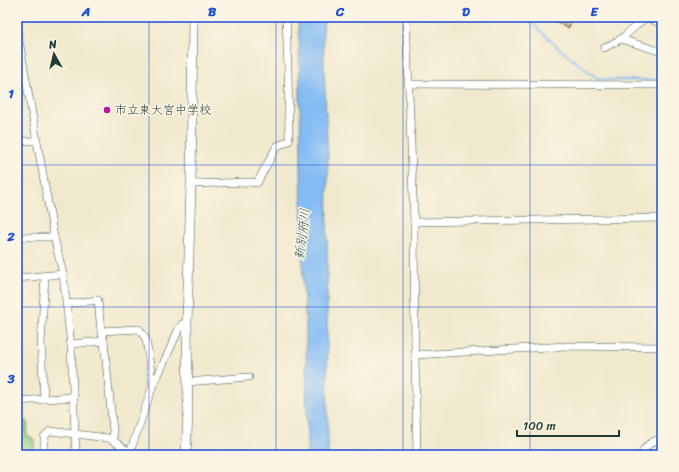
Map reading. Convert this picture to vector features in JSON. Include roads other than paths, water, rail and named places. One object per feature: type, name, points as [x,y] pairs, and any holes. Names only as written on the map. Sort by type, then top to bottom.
[{"type":"street","points":[[186,455],[188,413],[187,324],[191,184],[193,17]]},
{"type":"street","points":[[191,184],[256,183],[277,146],[289,141],[286,17]]},
{"type":"street","points":[[406,17],[414,222],[417,455]]},
{"type":"street","points":[[604,48],[621,39],[647,17],[662,25]]},
{"type":"street","points":[[17,29],[18,44],[54,237],[63,274],[71,344],[76,455]]},
{"type":"street","points":[[621,39],[662,52]]},
{"type":"street","points":[[409,84],[662,85]]},
{"type":"street","points":[[17,141],[37,141]]},
{"type":"street","points":[[414,222],[662,218]]},
{"type":"street","points":[[17,237],[54,237]]},
{"type":"street","points":[[17,278],[63,274]]},
{"type":"street","points":[[44,399],[41,343],[46,276]]},
{"type":"street","points":[[66,304],[98,300],[101,331],[104,341],[114,442]]},
{"type":"street","points":[[44,455],[44,437],[50,431],[108,438],[129,454],[153,386],[178,331],[182,324],[187,324]]},
{"type":"street","points":[[101,331],[139,329],[146,339],[153,386]]},
{"type":"street","points":[[71,344],[104,341]]},
{"type":"street","points":[[415,355],[566,346],[662,347]]},
{"type":"street","points":[[187,382],[249,377]]},
{"type":"street","points":[[17,401],[74,397]]},
{"type":"street","points":[[641,455],[644,449],[653,441],[662,439]]},
{"type":"water","points":[[298,17],[324,17],[323,35],[328,158],[328,455],[307,455],[306,326],[303,282]]},
{"type":"waterway","points":[[525,17],[561,50],[591,74],[600,79],[662,80]]},
{"type":"waterway","points":[[647,455],[655,445],[662,444]]},
{"type":"place","name":"市立東大宮中学校","points":[[107,110]]},
{"type":"water label","name":"新別府川","points":[[302,234]]}]
